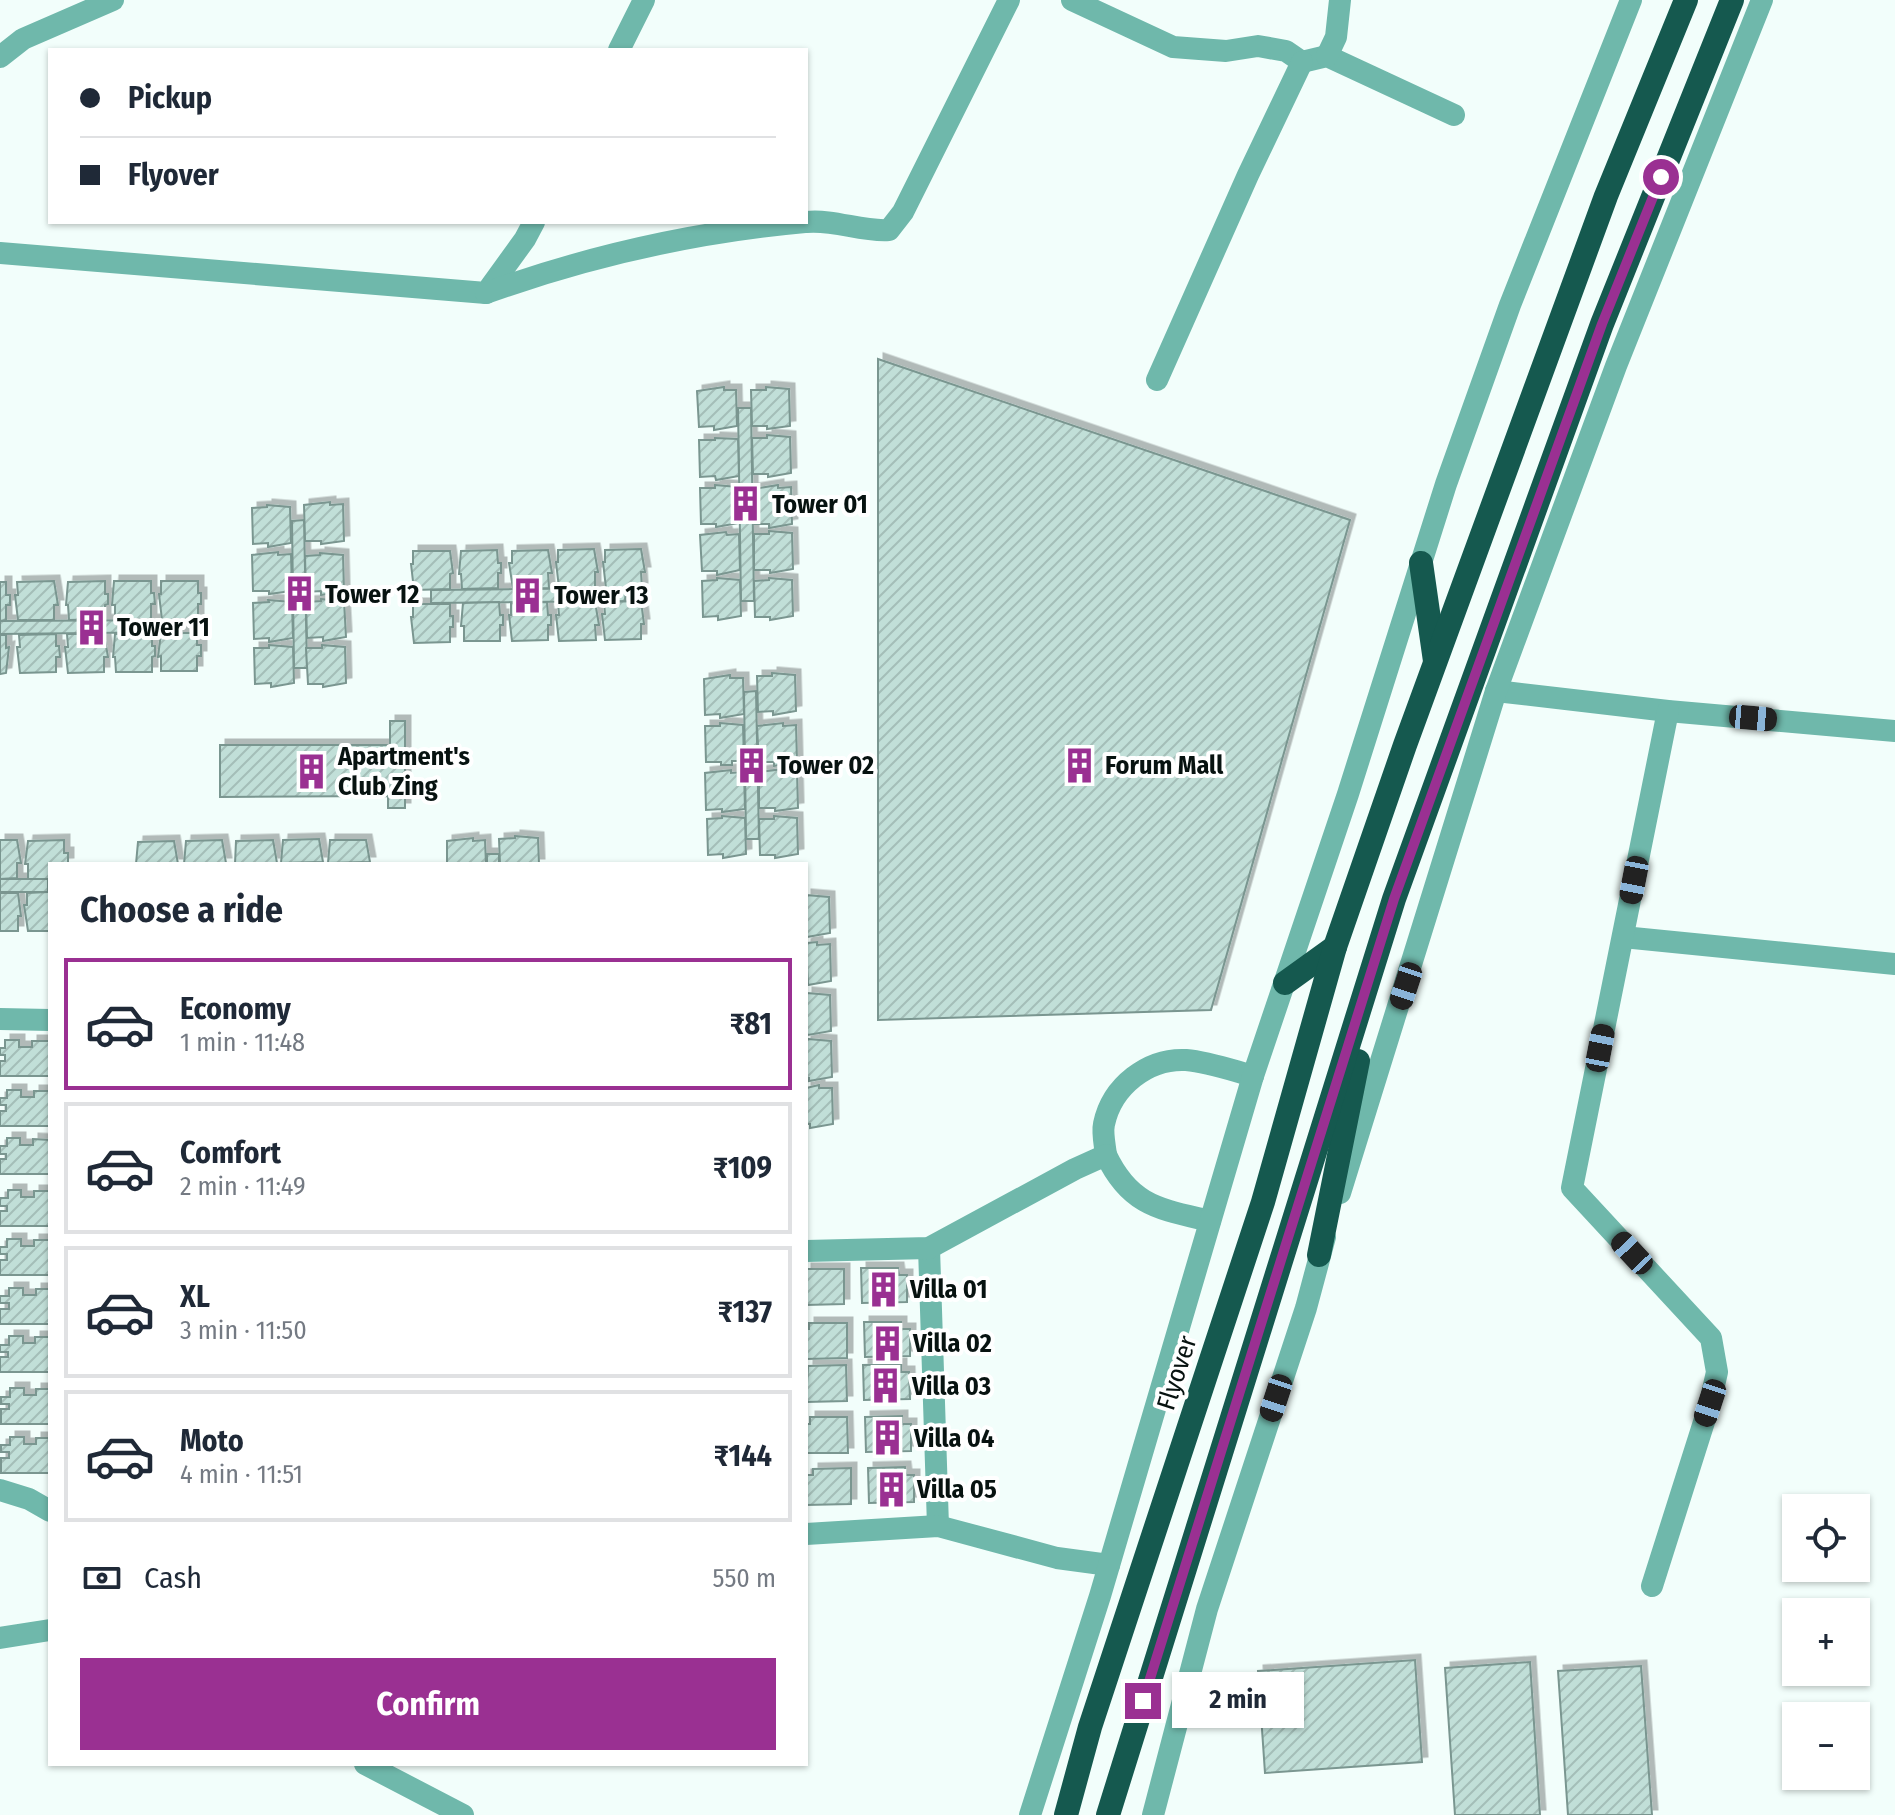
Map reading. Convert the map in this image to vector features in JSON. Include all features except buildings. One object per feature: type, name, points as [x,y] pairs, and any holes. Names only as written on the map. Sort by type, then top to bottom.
[{"type":"highway","name":"Flyover","points":[[1066,1815],[1090,1727],[1263,1202],[1335,947],[1606,196],[1686,0]]},
{"type":"highway","points":[[1108,1815],[1394,899],[1602,324],[1732,0]]},
{"type":"highway","points":[[1421,563],[1435,663]]},
{"type":"highway","points":[[1285,983],[1335,947]]},
{"type":"highway","points":[[1319,1255],[1359,1053],[1356,1023]]},
{"type":"street","points":[[0,57],[23,39],[113,0]]},
{"type":"street","points":[[620,48],[644,0]]},
{"type":"street","points":[[808,222],[848,224],[873,231],[889,230],[903,212],[1009,0]]},
{"type":"street","points":[[1072,0],[1173,47],[1226,51],[1258,46],[1286,51],[1302,62],[1327,56],[1454,115]]},
{"type":"street","points":[[1327,56],[1336,37],[1340,0]]},
{"type":"street","points":[[1030,1815],[1109,1565],[1253,1076],[1348,794],[1421,563],[1510,305],[1631,0]]},
{"type":"street","points":[[1153,1815],[1207,1609],[1306,1308],[1319,1255],[1425,927],[1496,691],[1616,366],[1762,0]]},
{"type":"street","points":[[1157,380],[1302,62]]},
{"type":"street","points":[[486,293],[533,224]]},
{"type":"street","points":[[0,253],[486,293],[568,266],[673,240],[790,224]]},
{"type":"street","points":[[1496,691],[1668,711],[1895,731]]},
{"type":"street","points":[[1652,1586],[1710,1403],[1717,1372],[1711,1338],[1572,1188],[1668,711]]},
{"type":"street","points":[[1623,937],[1895,964]]},
{"type":"street","points":[[0,1019],[48,1020]]},
{"type":"street","points":[[1210,1221],[1145,1203],[1122,1183],[1106,1155],[1103,1126],[1113,1101],[1129,1081],[1150,1065],[1181,1060],[1201,1062],[1253,1076]]},
{"type":"street","points":[[808,1251],[929,1248],[1106,1155]]},
{"type":"street","points":[[929,1248],[938,1526]]},
{"type":"street","points":[[0,1490],[29,1499],[48,1510]]},
{"type":"street","points":[[808,1534],[938,1526],[1057,1558],[1109,1565]]},
{"type":"street","points":[[0,1638],[48,1630]]},
{"type":"street","points":[[369,1766],[463,1815]]},
{"type":"place","name":"Tower 01","points":[[746,504]]},
{"type":"place","name":"Tower 12","points":[[299,594]]},
{"type":"place","name":"Tower 13","points":[[528,595]]},
{"type":"place","name":"Tower 11","points":[[91,627]]},
{"type":"place","name":"Tower 02","points":[[751,765]]},
{"type":"place","name":"Forum Mall","points":[[1079,765]]},
{"type":"place","name":"Apartment's Club Zing","points":[[312,771]]},
{"type":"place","name":"Villa 01","points":[[884,1289]]},
{"type":"place","name":"Villa 02","points":[[887,1343]]},
{"type":"place","name":"Villa 03","points":[[886,1386]]},
{"type":"place","name":"Villa 04","points":[[888,1438]]},
{"type":"place","name":"Villa 05","points":[[891,1489]]},
{"type":"route","points":[[1143,1701],[1394,899],[1602,324],[1661,177]]}]
